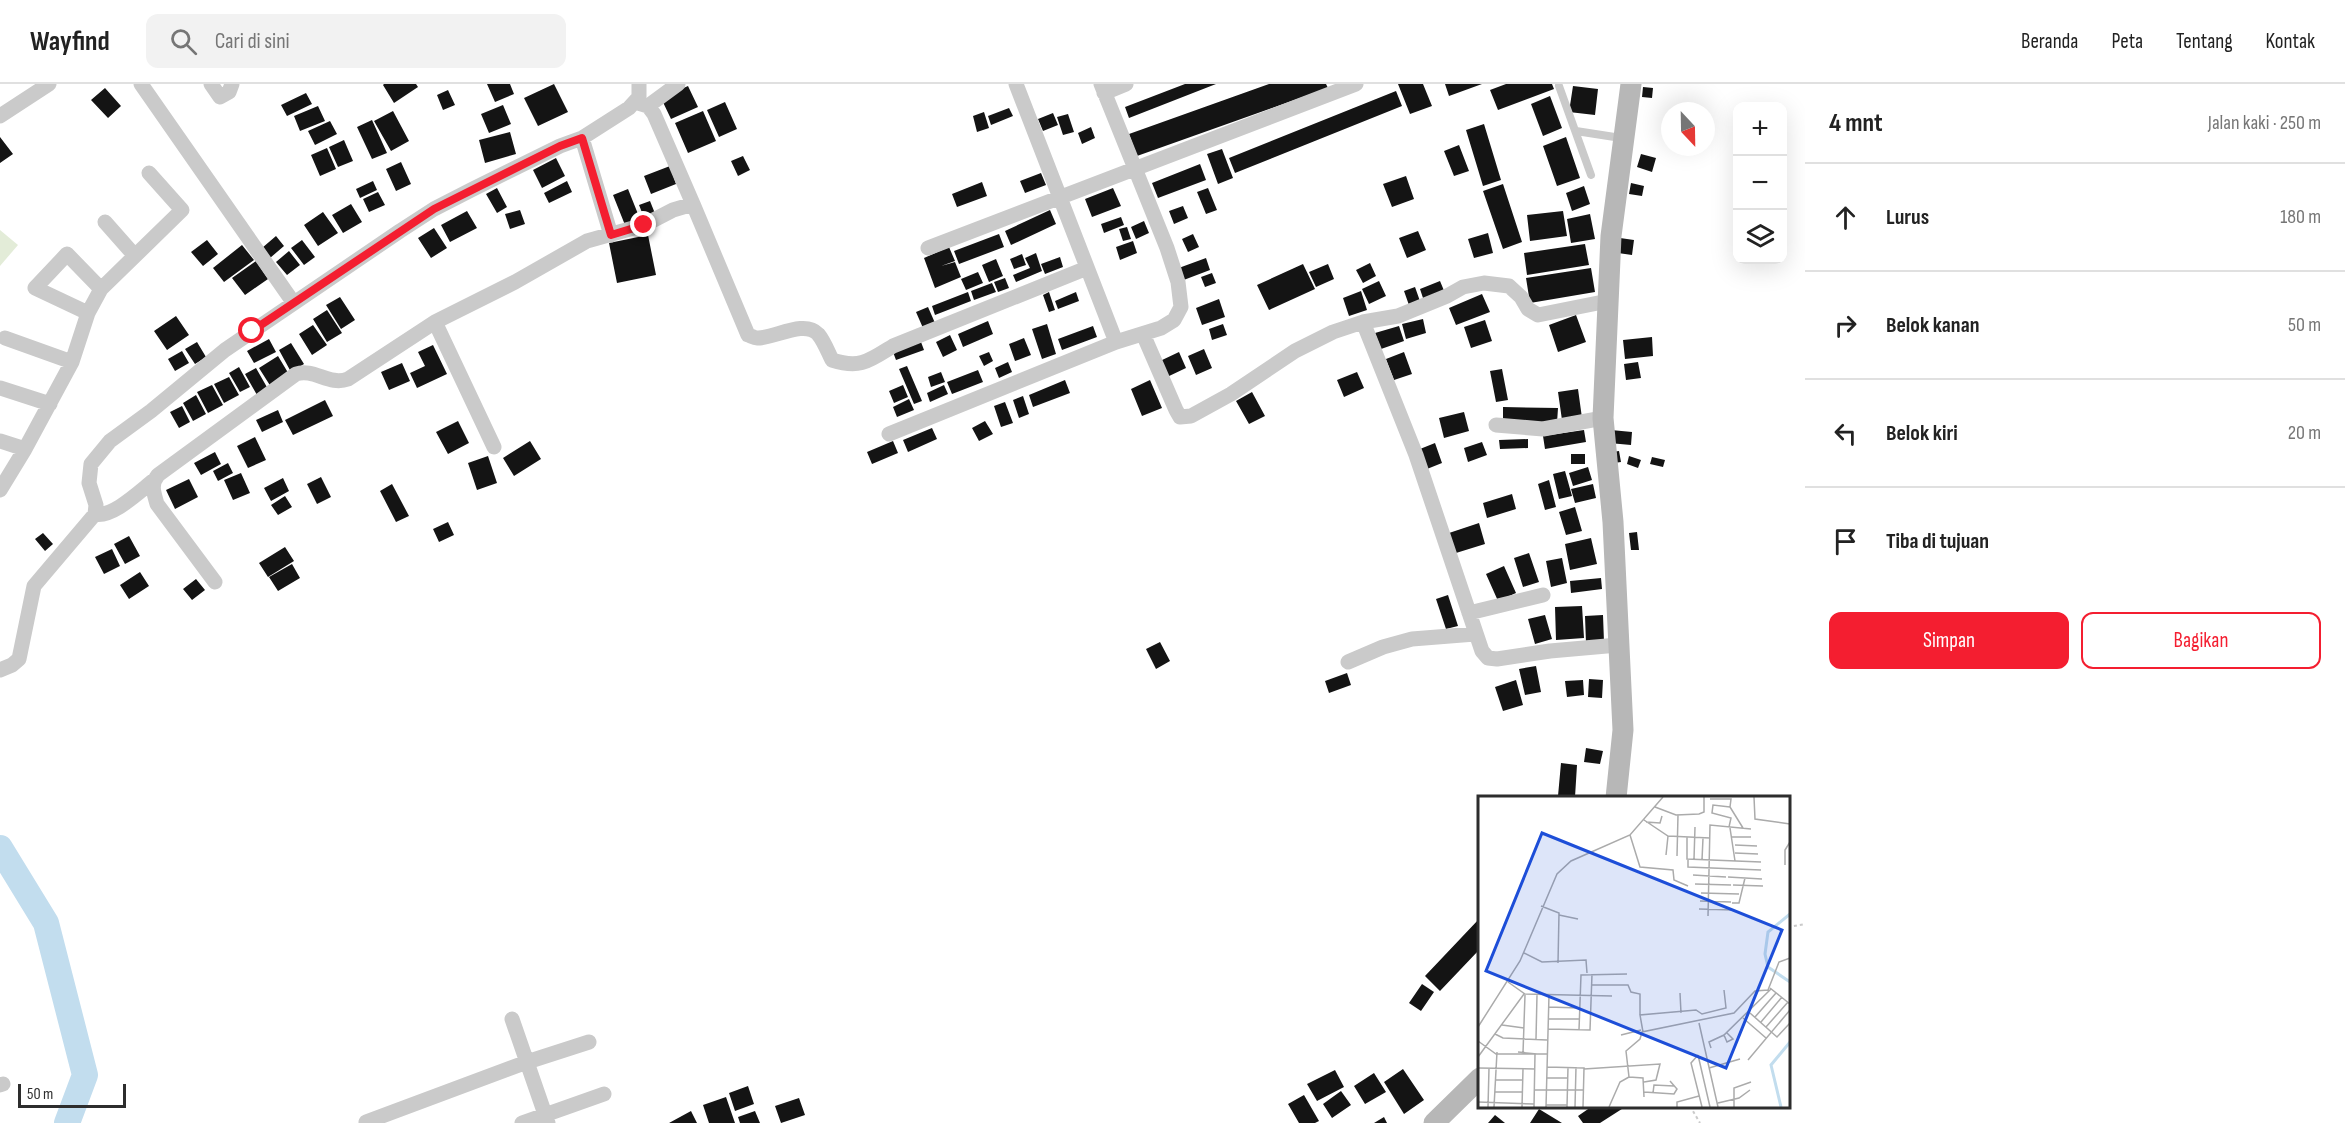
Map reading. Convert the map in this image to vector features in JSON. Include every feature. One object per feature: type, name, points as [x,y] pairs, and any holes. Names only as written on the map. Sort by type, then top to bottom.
[{"type":"street","points":[[0,116],[48,84]]},
{"type":"street","points":[[141,84],[293,302]]},
{"type":"street","points":[[211,84],[220,98],[229,92],[232,84]]},
{"type":"street","points":[[639,84],[641,104],[654,114],[747,335],[757,339],[775,333],[812,330],[818,334],[832,360],[849,366],[867,362],[893,346],[1087,268]]},
{"type":"street","points":[[0,670],[20,659],[34,586],[95,514],[96,506],[89,483],[91,464],[110,441],[151,411],[225,350],[434,209],[560,146],[582,138],[629,108],[678,84]]},
{"type":"street","points":[[1016,84],[1116,342]]},
{"type":"street","points":[[889,434],[1116,342],[1161,328],[1174,320],[1181,307],[1178,282],[1136,169],[1102,88],[1126,84]]},
{"type":"street","points":[[928,248],[1136,169],[1333,88],[1356,84]]},
{"type":"street","points":[[1616,796],[1623,730],[1613,522],[1603,418],[1611,236],[1631,84]]},
{"type":"street","points":[[582,138],[611,235]]},
{"type":"street","points":[[0,490],[72,362],[88,313],[101,289],[182,210],[148,173]]},
{"type":"street","points":[[95,514],[102,516],[113,511],[193,448],[296,374],[303,372],[333,382],[341,382],[435,322],[515,282],[587,242],[644,225],[673,210],[693,204]]},
{"type":"street","points":[[105,222],[135,256]]},
{"type":"street","points":[[88,313],[35,288],[67,254],[101,289]]},
{"type":"street","points":[[1143,334],[1180,417],[1191,416],[1231,394],[1295,351],[1333,332],[1363,322],[1398,316],[1463,287],[1484,283],[1509,286],[1521,297],[1528,309],[1538,315],[1608,301]]},
{"type":"street","points":[[435,322],[494,447]]},
{"type":"street","points":[[1363,322],[1416,454],[1482,651],[1488,658],[1497,659],[1550,651],[1618,645]]},
{"type":"street","points":[[6,338],[72,362]]},
{"type":"street","points":[[0,388],[50,404]]},
{"type":"street","points":[[1496,425],[1543,429],[1603,418]]},
{"type":"street","points":[[0,441],[25,449]]},
{"type":"street","points":[[153,481],[152,489],[157,504],[215,582]]},
{"type":"street","points":[[1468,613],[1543,595]]},
{"type":"street","points":[[1348,662],[1412,639],[1475,634]]},
{"type":"street","points":[[512,1019],[546,1119]]},
{"type":"street","points":[[366,1122],[527,1062],[589,1042]]},
{"type":"street","points":[[1434,1123],[1478,1079]]},
{"type":"street","points":[[522,1123],[546,1119],[604,1094]]},
{"type":"lane","points":[[1559,86],[1591,175]]},
{"type":"lane","points":[[1576,131],[1622,139]]},
{"type":"path","points":[[1790,927],[1805,924]]},
{"type":"path","points":[[1691,1108],[1700,1123]]},
{"type":"green space","points":[[0,230],[18,245],[0,266]]},
{"type":"building","points":[[384,84],[416,84],[418,87],[394,103]]},
{"type":"building","points":[[487,84],[510,84],[514,94],[495,102]]},
{"type":"building","points":[[554,84],[568,112],[538,126],[524,98]]},
{"type":"building","points":[[1185,84],[1216,84],[1129,118],[1125,107]]},
{"type":"building","points":[[1269,84],[1326,84],[1328,88],[1137,156],[1129,134]]},
{"type":"building","points":[[1398,84],[1423,84],[1432,106],[1410,114]]},
{"type":"building","points":[[1445,84],[1482,84],[1449,96]]},
{"type":"building","points":[[1506,84],[1552,84],[1554,89],[1498,110],[1490,90]]},
{"type":"building","points":[[688,86],[698,107],[671,119],[661,98]]},
{"type":"building","points":[[1573,86],[1598,89],[1595,115],[1569,112]]},
{"type":"building","points":[[1643,87],[1653,88],[1652,98],[1642,97]]},
{"type":"building","points":[[105,88],[121,106],[108,118],[91,100]]},
{"type":"building","points":[[448,90],[455,105],[443,110],[437,95]]},
{"type":"building","points":[[1396,91],[1402,106],[1235,173],[1229,158]]},
{"type":"building","points":[[306,93],[312,104],[287,116],[281,105]]},
{"type":"building","points":[[1550,96],[1562,128],[1543,136],[1531,104]]},
{"type":"building","points":[[725,102],[737,129],[719,137],[707,110]]},
{"type":"building","points":[[503,105],[511,124],[489,133],[481,114]]},
{"type":"building","points":[[318,106],[325,121],[300,131],[294,116]]},
{"type":"building","points":[[1009,108],[1013,116],[991,125],[988,116]]},
{"type":"building","points":[[393,111],[409,141],[391,151],[374,121]]},
{"type":"building","points":[[703,111],[716,141],[688,153],[675,123]]},
{"type":"building","points":[[984,112],[989,128],[977,132],[973,116]]},
{"type":"building","points":[[1053,113],[1058,125],[1043,131],[1038,119]]},
{"type":"building","points":[[1068,114],[1074,132],[1063,135],[1057,117]]},
{"type":"building","points":[[372,120],[387,153],[372,159],[357,127]]},
{"type":"building","points":[[330,121],[337,134],[315,145],[308,131]]},
{"type":"building","points":[[1484,124],[1501,180],[1483,186],[1466,130]]},
{"type":"building","points":[[1091,127],[1095,138],[1082,144],[1078,133]]},
{"type":"building","points":[[510,132],[516,154],[485,163],[479,140]]},
{"type":"building","points":[[0,137],[13,154],[0,163]]},
{"type":"building","points":[[1566,137],[1580,178],[1557,186],[1543,146]]},
{"type":"building","points":[[344,140],[353,161],[338,167],[329,147]]},
{"type":"building","points":[[1459,145],[1469,171],[1454,176],[1444,151]]},
{"type":"building","points":[[327,148],[336,169],[320,176],[311,155]]},
{"type":"building","points":[[1222,149],[1233,178],[1218,184],[1207,154]]},
{"type":"building","points":[[1641,154],[1656,158],[1652,172],[1637,167]]},
{"type":"building","points":[[743,156],[750,170],[738,176],[731,161]]},
{"type":"building","points":[[556,158],[565,176],[542,188],[533,170]]},
{"type":"building","points":[[401,162],[411,184],[396,191],[386,169]]},
{"type":"building","points":[[1200,164],[1206,180],[1158,198],[1152,183]]},
{"type":"building","points":[[670,166],[676,184],[651,194],[644,176]]},
{"type":"building","points":[[1041,173],[1046,185],[1025,193],[1020,181]]},
{"type":"building","points":[[1406,176],[1414,199],[1392,207],[1383,184]]},
{"type":"building","points":[[373,181],[377,190],[360,198],[356,189]]},
{"type":"building","points":[[567,181],[572,192],[549,203],[544,193]]},
{"type":"building","points":[[982,182],[987,196],[957,207],[952,194]]},
{"type":"building","points":[[1631,183],[1644,186],[1642,196],[1629,194]]},
{"type":"building","points":[[1503,184],[1522,242],[1503,249],[1483,191]]},
{"type":"building","points":[[1584,186],[1590,204],[1572,211],[1566,193]]},
{"type":"building","points":[[497,188],[507,207],[497,213],[486,194]]},
{"type":"building","points":[[1113,188],[1121,206],[1092,217],[1085,199]]},
{"type":"building","points":[[1208,188],[1217,210],[1206,214],[1197,192]]},
{"type":"building","points":[[628,189],[640,219],[625,225],[613,195]]},
{"type":"building","points":[[378,192],[385,205],[369,212],[363,199]]},
{"type":"building","points":[[650,201],[656,216],[645,220],[639,205]]},
{"type":"building","points":[[351,204],[362,222],[343,233],[332,215]]},
{"type":"building","points":[[1183,206],[1188,218],[1174,224],[1169,211]]},
{"type":"building","points":[[520,210],[525,224],[510,229],[505,214]]},
{"type":"building","points":[[1050,210],[1056,224],[1011,245],[1005,231]]},
{"type":"building","points":[[467,211],[477,228],[450,242],[441,225]]},
{"type":"building","points":[[1563,211],[1567,236],[1530,241],[1527,215]]},
{"type":"building","points":[[323,212],[338,233],[318,246],[304,225]]},
{"type":"building","points":[[1590,214],[1595,239],[1571,243],[1567,219]]},
{"type":"building","points":[[1121,217],[1124,225],[1104,233],[1101,224]]},
{"type":"building","points":[[1144,221],[1149,233],[1136,239],[1131,227]]},
{"type":"building","points":[[1127,227],[1131,239],[1123,241],[1119,229]]},
{"type":"building","points":[[434,228],[447,248],[431,258],[418,238]]},
{"type":"building","points":[[1418,231],[1426,250],[1407,258],[1399,238]]},
{"type":"building","points":[[1488,233],[1493,253],[1474,258],[1468,239]]},
{"type":"building","points":[[999,234],[1004,247],[959,264],[954,251]]},
{"type":"building","points":[[1193,234],[1199,247],[1188,252],[1182,239]]},
{"type":"building","points":[[648,235],[656,275],[617,283],[609,243]]},
{"type":"building","points":[[276,236],[284,246],[270,258],[262,248]]},
{"type":"building","points":[[1620,238],[1634,240],[1632,255],[1618,253]]},
{"type":"building","points":[[207,240],[218,254],[203,266],[191,252]]},
{"type":"building","points":[[302,240],[315,257],[304,265],[291,248]]},
{"type":"building","points":[[1133,241],[1137,253],[1120,260],[1116,247]]},
{"type":"building","points":[[1585,244],[1589,265],[1527,275],[1524,253]]},
{"type":"building","points":[[242,245],[254,260],[224,282],[213,268]]},
{"type":"building","points":[[949,247],[955,261],[941,266],[955,262],[961,277],[935,288],[924,258]]},
{"type":"building","points":[[289,251],[300,265],[287,275],[276,262]]},
{"type":"building","points":[[1036,253],[1042,271],[1016,282],[1013,275],[1030,268],[1025,258]]},
{"type":"building","points":[[1022,254],[1026,265],[1014,269],[1010,259]]},
{"type":"building","points":[[1060,257],[1063,267],[1045,274],[1041,264]]},
{"type":"building","points":[[1206,258],[1210,270],[1181,281],[1176,269]]},
{"type":"building","points":[[996,259],[1003,276],[989,282],[982,265]]},
{"type":"building","points":[[256,261],[268,279],[245,295],[232,278]]},
{"type":"building","points":[[1370,263],[1376,276],[1363,283],[1356,270]]},
{"type":"building","points":[[1303,264],[1315,289],[1269,310],[1257,285]]},
{"type":"building","points":[[1328,264],[1334,279],[1316,287],[1309,272]]},
{"type":"building","points":[[1591,268],[1595,292],[1530,303],[1526,278]]},
{"type":"building","points":[[978,272],[983,283],[966,290],[961,279]]},
{"type":"building","points":[[1212,273],[1216,283],[1205,287],[1201,277]]},
{"type":"building","points":[[1005,278],[1009,288],[998,292],[994,282]]},
{"type":"building","points":[[1379,281],[1386,296],[1369,304],[1362,289]]},
{"type":"building","points":[[1440,281],[1445,293],[1424,301],[1420,289]]},
{"type":"building","points":[[992,283],[996,292],[974,300],[971,291]]},
{"type":"building","points":[[1415,287],[1421,304],[1410,308],[1404,291]]},
{"type":"building","points":[[1361,291],[1367,310],[1349,316],[1343,298]]},
{"type":"building","points":[[968,292],[971,301],[935,315],[932,306]]},
{"type":"building","points":[[1049,292],[1055,310],[1049,312],[1043,295]]},
{"type":"building","points":[[1076,292],[1079,301],[1058,309],[1055,301]]},
{"type":"building","points":[[1482,294],[1490,312],[1456,325],[1449,308]]},
{"type":"building","points":[[340,297],[355,320],[341,329],[326,305]]},
{"type":"building","points":[[1219,299],[1225,317],[1202,325],[1196,308]]},
{"type":"building","points":[[928,307],[935,323],[923,328],[916,312]]},
{"type":"building","points":[[327,310],[342,333],[327,342],[313,319]]},
{"type":"building","points":[[1576,315],[1586,342],[1558,352],[1549,325]]},
{"type":"building","points":[[176,316],[189,335],[167,350],[154,331]]},
{"type":"building","points":[[1423,319],[1426,333],[1406,339],[1402,324]]},
{"type":"building","points":[[1485,320],[1492,341],[1471,348],[1464,327]]},
{"type":"building","points":[[988,321],[993,334],[963,347],[958,334]]},
{"type":"building","points":[[1047,324],[1056,354],[1042,359],[1032,329]]},
{"type":"building","points":[[1223,324],[1227,335],[1212,340],[1209,329]]},
{"type":"building","points":[[313,325],[327,345],[312,355],[299,334]]},
{"type":"building","points":[[1093,326],[1097,337],[1062,350],[1058,339]]},
{"type":"building","points":[[1399,326],[1404,341],[1381,349],[1375,333]]},
{"type":"building","points":[[950,335],[957,350],[943,357],[936,342]]},
{"type":"building","points":[[1652,337],[1653,356],[1625,359],[1623,340]]},
{"type":"building","points":[[1024,338],[1031,355],[1015,361],[1009,344]]},
{"type":"building","points":[[269,339],[276,352],[254,363],[247,351]]},
{"type":"building","points":[[197,342],[206,357],[195,364],[185,349]]},
{"type":"building","points":[[921,342],[924,350],[896,360],[893,352]]},
{"type":"building","points":[[291,343],[304,364],[291,372],[279,350]]},
{"type":"building","points":[[433,345],[447,374],[417,388],[410,373],[425,366],[418,352]]},
{"type":"building","points":[[1204,349],[1212,368],[1196,375],[1188,356]]},
{"type":"building","points":[[182,351],[189,363],[175,371],[168,359]]},
{"type":"building","points":[[989,352],[993,361],[984,366],[979,356]]},
{"type":"building","points":[[1179,352],[1186,368],[1167,377],[1160,361]]},
{"type":"building","points":[[1404,352],[1412,374],[1394,380],[1386,359]]},
{"type":"building","points":[[278,356],[290,376],[271,387],[259,368]]},
{"type":"building","points":[[1008,362],[1012,372],[999,378],[995,368]]},
{"type":"building","points":[[1638,362],[1641,378],[1626,380],[1624,364]]},
{"type":"building","points":[[402,363],[410,381],[389,390],[381,372]]},
{"type":"building","points":[[907,366],[922,401],[914,404],[899,369]]},
{"type":"building","points":[[239,367],[250,387],[240,392],[229,373]]},
{"type":"building","points":[[256,368],[268,389],[257,395],[245,374]]},
{"type":"building","points":[[1502,369],[1508,400],[1496,402],[1490,371]]},
{"type":"building","points":[[978,370],[983,382],[952,394],[947,382]]},
{"type":"building","points":[[941,372],[945,382],[931,387],[928,377]]},
{"type":"building","points":[[1357,372],[1364,388],[1344,397],[1337,380]]},
{"type":"building","points":[[229,377],[239,395],[224,403],[214,384]]},
{"type":"building","points":[[1065,380],[1070,393],[1033,407],[1029,395]]},
{"type":"building","points":[[1150,380],[1162,408],[1142,416],[1131,389]]},
{"type":"building","points":[[212,385],[223,405],[208,413],[197,392]]},
{"type":"building","points":[[903,385],[908,397],[894,403],[889,391]]},
{"type":"building","points":[[944,385],[948,394],[930,402],[927,393]]},
{"type":"building","points":[[1578,389],[1582,418],[1562,420],[1558,392]]},
{"type":"building","points":[[1252,392],[1265,416],[1249,424],[1236,401]]},
{"type":"building","points":[[196,395],[206,414],[193,421],[183,403]]},
{"type":"building","points":[[1023,396],[1029,414],[1019,418],[1013,400]]},
{"type":"building","points":[[909,399],[914,410],[897,417],[893,407]]},
{"type":"building","points":[[325,400],[333,416],[293,435],[285,420]]},
{"type":"building","points":[[1005,402],[1013,423],[1001,427],[994,406]]},
{"type":"building","points":[[182,406],[190,422],[179,428],[170,412]]},
{"type":"building","points":[[1503,407],[1558,408],[1557,423],[1503,422]]},
{"type":"building","points":[[278,410],[283,422],[262,432],[256,420]]},
{"type":"building","points":[[1464,412],[1469,431],[1444,438],[1439,418]]},
{"type":"building","points":[[458,421],[469,443],[448,454],[436,432]]},
{"type":"building","points":[[985,421],[993,434],[979,441],[972,428]]},
{"type":"building","points":[[932,428],[937,439],[908,452],[903,440]]},
{"type":"building","points":[[1584,430],[1586,442],[1545,449],[1543,436]]},
{"type":"building","points":[[1611,430],[1632,432],[1631,445],[1609,443]]},
{"type":"building","points":[[255,437],[266,460],[248,468],[237,446]]},
{"type":"building","points":[[1528,439],[1528,448],[1500,449],[1499,440]]},
{"type":"building","points":[[530,441],[541,459],[514,476],[503,458]]},
{"type":"building","points":[[893,441],[898,453],[872,464],[867,452]]},
{"type":"building","points":[[1482,442],[1487,455],[1468,462],[1464,448]]},
{"type":"building","points":[[1435,443],[1442,463],[1427,469],[1420,449]]},
{"type":"building","points":[[1619,451],[1621,462],[1614,463],[1612,452]]},
{"type":"building","points":[[215,452],[221,464],[201,475],[194,463]]},
{"type":"building","points":[[1571,454],[1585,454],[1585,464],[1571,464]]},
{"type":"building","points":[[488,456],[497,483],[477,490],[468,463]]},
{"type":"building","points":[[1629,456],[1641,460],[1638,468],[1627,464]]},
{"type":"building","points":[[1652,457],[1665,460],[1663,467],[1650,464]]},
{"type":"building","points":[[228,463],[233,473],[218,481],[213,471]]},
{"type":"building","points":[[1588,467],[1592,480],[1573,486],[1569,473]]},
{"type":"building","points":[[1565,471],[1572,496],[1559,499],[1553,474]]},
{"type":"building","points":[[241,473],[250,493],[233,500],[224,480]]},
{"type":"building","points":[[321,477],[331,497],[317,504],[307,484]]},
{"type":"building","points":[[283,478],[289,491],[271,501],[264,488]]},
{"type":"building","points":[[189,479],[198,497],[175,509],[166,490]]},
{"type":"building","points":[[1549,480],[1556,507],[1545,510],[1538,484]]},
{"type":"building","points":[[392,484],[409,516],[396,522],[380,491]]},
{"type":"building","points":[[1593,484],[1596,498],[1575,503],[1571,489]]},
{"type":"building","points":[[1512,494],[1516,509],[1487,518],[1483,503]]},
{"type":"building","points":[[285,496],[292,507],[278,515],[271,505]]},
{"type":"building","points":[[1575,507],[1582,531],[1566,535],[1559,512]]},
{"type":"building","points":[[448,522],[454,535],[439,542],[433,529]]},
{"type":"building","points":[[1479,523],[1485,544],[1456,553],[1449,533]]},
{"type":"building","points":[[1637,532],[1639,550],[1631,550],[1629,533]]},
{"type":"building","points":[[43,533],[53,544],[45,551],[35,539]]},
{"type":"building","points":[[129,536],[140,556],[125,564],[114,544]]},
{"type":"building","points":[[1591,538],[1597,564],[1570,570],[1565,544]]},
{"type":"building","points":[[285,547],[294,561],[268,577],[259,563]]},
{"type":"building","points":[[112,549],[120,566],[104,574],[95,557]]},
{"type":"building","points":[[1529,553],[1539,582],[1523,587],[1514,558]]},
{"type":"building","points":[[1562,558],[1567,583],[1551,587],[1546,561]]},
{"type":"building","points":[[292,564],[300,578],[278,591],[269,577]]},
{"type":"building","points":[[1504,566],[1516,593],[1498,601],[1486,574]]},
{"type":"building","points":[[140,572],[149,586],[129,599],[120,585]]},
{"type":"building","points":[[1601,578],[1602,589],[1571,593],[1570,581]]},
{"type":"building","points":[[196,579],[205,590],[192,600],[183,589]]},
{"type":"building","points":[[1448,595],[1458,626],[1446,629],[1436,599]]},
{"type":"building","points":[[1582,606],[1584,638],[1556,640],[1555,607]]},
{"type":"building","points":[[1545,615],[1552,639],[1535,644],[1528,619]]},
{"type":"building","points":[[1603,615],[1604,642],[1586,643],[1585,616]]},
{"type":"building","points":[[1160,642],[1170,661],[1156,669],[1146,649]]},
{"type":"building","points":[[1536,666],[1541,692],[1525,695],[1519,669]]},
{"type":"building","points":[[1347,673],[1351,685],[1329,693],[1325,681]]},
{"type":"building","points":[[1589,679],[1603,680],[1602,698],[1588,697]]},
{"type":"building","points":[[1516,680],[1523,705],[1503,711],[1495,687]]},
{"type":"building","points":[[1583,680],[1584,695],[1567,697],[1565,681]]},
{"type":"building","points":[[1586,748],[1603,751],[1600,764],[1584,762]]},
{"type":"building","points":[[1561,763],[1577,765],[1575,796],[1558,796]]},
{"type":"building","points":[[1478,920],[1478,951],[1440,991],[1425,976]]},
{"type":"building","points":[[1422,984],[1434,992],[1421,1011],[1409,1003]]},
{"type":"building","points":[[1403,1069],[1424,1100],[1404,1114],[1384,1082]]},
{"type":"building","points":[[1335,1070],[1344,1087],[1317,1101],[1307,1084]]},
{"type":"building","points":[[1374,1073],[1386,1092],[1365,1104],[1354,1086]]},
{"type":"building","points":[[748,1086],[754,1104],[735,1111],[729,1093]]},
{"type":"building","points":[[1341,1091],[1351,1105],[1332,1118],[1323,1104]]},
{"type":"building","points":[[1304,1095],[1319,1121],[1315,1123],[1299,1123],[1288,1104]]},
{"type":"building","points":[[726,1097],[735,1123],[709,1123],[703,1105]]},
{"type":"building","points":[[799,1098],[805,1115],[781,1123],[775,1106]]},
{"type":"building","points":[[1590,1108],[1623,1108],[1600,1123],[1583,1123],[1578,1116]]},
{"type":"building","points":[[1539,1109],[1562,1123],[1530,1123]]},
{"type":"building","points":[[691,1111],[697,1123],[669,1123]]},
{"type":"building","points":[[755,1111],[760,1123],[740,1123],[738,1117]]},
{"type":"building","points":[[1495,1115],[1505,1123],[1488,1123]]},
{"type":"building","points":[[1384,1117],[1387,1123],[1374,1123]]},
{"type":"waterway","points":[[0,848],[46,923],[85,1075],[67,1123]]},
{"type":"route","points":[[252,331],[434,209],[560,146],[582,138],[611,235],[644,225]]}]
